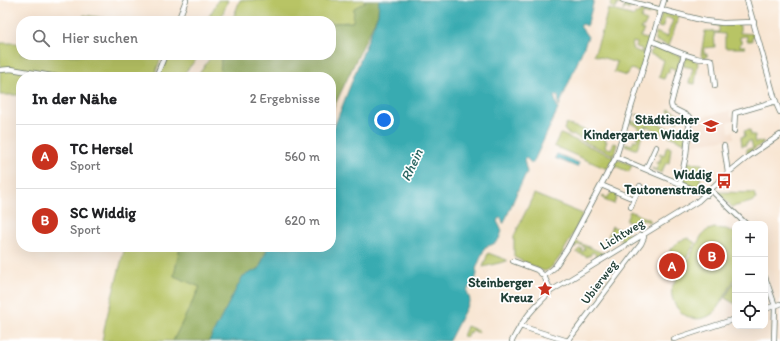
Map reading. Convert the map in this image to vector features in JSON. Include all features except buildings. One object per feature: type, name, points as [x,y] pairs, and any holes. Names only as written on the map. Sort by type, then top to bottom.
[{"type":"street","points":[[180,16],[186,0]]},
{"type":"street","points":[[623,0],[706,21],[723,23],[754,22]]},
{"type":"street","points":[[544,276],[554,268],[567,249],[616,157],[664,0]]},
{"type":"street","points":[[748,0],[780,112]]},
{"type":"street","points":[[652,42],[700,59],[712,60],[715,86]]},
{"type":"street","points":[[680,184],[686,155],[690,117],[672,108],[671,104],[684,54]]},
{"type":"street","points":[[158,72],[163,60]]},
{"type":"street","points":[[0,70],[11,69],[29,72]]},
{"type":"street","points":[[734,131],[735,113],[777,103]]},
{"type":"street","name":"Lichtweg","points":[[512,341],[532,309],[551,291],[698,201],[749,156],[780,135]]},
{"type":"street","points":[[724,146],[728,173]]},
{"type":"street","points":[[646,169],[656,147]]},
{"type":"street","points":[[616,157],[706,195]]},
{"type":"street","points":[[601,185],[634,199]]},
{"type":"street","points":[[631,207],[640,186]]},
{"type":"street","points":[[711,190],[743,221]]},
{"type":"street","name":"Ubierweg","points":[[568,341],[641,244],[644,238],[641,235]]},
{"type":"street","points":[[513,261],[537,270],[544,276],[551,291]]},
{"type":"street","points":[[768,283],[778,305],[774,341]]},
{"type":"street","points":[[768,308],[778,305]]},
{"type":"street","points":[[674,339],[732,320]]},
{"type":"street","points":[[520,326],[568,341]]},
{"type":"shaded area","name":"Städtischer Kindergarten Widdig","points":[[730,111],[731,117],[734,116],[734,120],[728,122],[729,132],[734,131],[734,138],[690,145],[694,118]]},
{"type":"green space","points":[[218,0],[228,0],[222,16],[210,16]]},
{"type":"green space","points":[[240,0],[365,0],[353,22],[336,23],[336,16],[234,16]]},
{"type":"green space","points":[[365,0],[379,0],[378,14],[336,102],[336,72],[220,72],[221,60],[336,60],[336,23],[353,22],[354,8],[365,2]]},
{"type":"green space","points":[[613,0],[631,4],[629,10],[625,8],[623,11],[625,5],[617,4],[616,9],[610,6]]},
{"type":"green space","points":[[647,8],[658,11],[656,18],[656,13],[650,12],[649,15],[643,13],[641,19],[647,21],[644,27],[641,27],[641,29],[644,30],[640,37],[650,40],[646,52],[641,52],[642,49],[636,47],[637,43],[633,42],[632,49],[647,55],[640,72],[631,69],[626,76],[614,72],[617,62],[594,55],[608,9],[634,16],[635,13],[639,14],[641,10],[644,13]]},
{"type":"green space","points":[[664,12],[679,16],[669,46],[656,41],[655,39],[656,32],[667,37],[669,33],[673,20],[666,17],[662,28],[658,27],[662,13]]},
{"type":"green space","points":[[714,24],[739,24],[740,33],[755,34],[756,36],[752,36],[752,41],[747,41],[747,36],[740,37],[740,41],[742,41],[742,43],[740,43],[740,46],[745,46],[745,48],[725,48],[725,34],[714,33],[715,47],[704,48],[704,54],[707,54],[707,57],[703,58],[701,55],[705,31],[713,30],[713,32],[719,32],[719,26]]},
{"type":"green space","points":[[0,43],[16,43],[16,60],[160,60],[156,72],[16,72],[16,95],[0,95]]},
{"type":"green space","points":[[655,44],[681,56],[675,78],[676,70],[670,67],[669,73],[667,72],[664,79],[659,77],[664,60],[650,54]]},
{"type":"green space","points":[[686,57],[698,62],[695,84],[689,83],[693,68],[683,66]]},
{"type":"green space","points":[[164,60],[196,60],[185,72],[159,72]]},
{"type":"green space","points":[[209,60],[221,60],[220,72],[200,72]]},
{"type":"green space","points":[[669,109],[680,114],[677,122],[673,120],[673,113],[668,111]]},
{"type":"green space","points":[[637,114],[671,130],[686,135],[685,143],[646,126],[637,149],[625,145],[626,143],[632,145],[634,140],[636,141],[638,138],[636,137],[636,134],[639,127],[630,123],[631,120],[641,124],[642,118],[636,115]]},
{"type":"green space","points":[[566,124],[606,137],[605,141],[607,141],[605,147],[611,149],[614,143],[617,144],[614,155],[582,141],[581,138],[567,133],[564,129]]},
{"type":"green space","points":[[750,130],[751,135],[755,135],[755,143],[763,141],[763,143],[747,154],[747,149],[753,148],[751,141],[748,141],[748,143],[745,143],[746,145],[742,146],[741,137],[745,136],[744,131]]},
{"type":"green space","points":[[560,134],[614,157],[607,169],[554,146]]},
{"type":"green space","points":[[667,146],[671,148],[669,163],[666,163],[661,173],[652,168],[656,170],[658,165],[656,162],[661,162],[659,161],[662,156],[659,155],[660,153],[664,155]]},
{"type":"green space","points":[[617,159],[632,165],[629,172],[613,165]]},
{"type":"green space","points":[[686,162],[702,164],[699,189],[683,182]]},
{"type":"green space","points":[[613,191],[618,193],[614,204],[604,200],[605,199],[602,197],[607,198]]},
{"type":"green space","points":[[718,193],[754,193],[756,199],[751,202],[732,207]]},
{"type":"green space","points":[[534,194],[583,214],[555,264],[544,271],[514,257],[514,236]]},
{"type":"green space","points":[[630,211],[650,220],[649,222],[641,219],[639,223],[636,222],[635,224],[626,221]]},
{"type":"green space","points":[[612,226],[634,236],[623,243],[620,242],[622,238],[620,237],[619,238],[616,236],[615,240],[608,237]]},
{"type":"green space","points":[[714,228],[726,229],[732,232],[732,283],[714,312],[705,318],[697,319],[683,314],[678,309],[672,295],[672,287],[702,235],[706,231]]},
{"type":"green space","points":[[688,238],[695,243],[685,260],[669,251],[679,241]]},
{"type":"green space","points":[[575,241],[605,254],[598,258],[595,257],[596,254],[592,252],[590,256],[588,255],[588,257],[576,252],[580,248],[583,252],[585,248],[581,245],[576,245],[575,248],[572,246]]},
{"type":"green space","points":[[124,252],[179,252],[174,276],[200,287],[173,341],[102,341]]},
{"type":"green space","points":[[179,252],[266,252],[259,269],[243,276],[209,341],[173,341],[200,287],[174,276]]},
{"type":"green space","points":[[488,253],[507,260],[507,261],[483,267]]},
{"type":"green space","points":[[673,254],[682,259],[672,277],[663,272]]},
{"type":"green space","points":[[732,286],[732,302],[725,298]]},
{"type":"green space","points":[[467,326],[479,331],[478,333],[472,330],[471,333],[468,332],[467,337],[463,336]]},
{"type":"water","name":"Rhein","points":[[379,0],[594,0],[587,26],[583,24],[580,26],[588,37],[559,106],[558,95],[554,96],[558,109],[533,163],[526,158],[524,160],[527,172],[504,223],[501,218],[497,221],[502,231],[498,240],[495,243],[485,247],[476,269],[477,274],[474,284],[468,288],[467,291],[470,300],[449,341],[209,341],[243,276],[259,269],[266,252],[336,252],[336,122],[378,14]]},
{"type":"water","points":[[557,154],[579,163],[577,167],[555,158]]},
{"type":"place","name":"Städtischer Kindergarten Widdig","points":[[711,126]]},
{"type":"place","name":"Widdig Teutonenstraße","points":[[724,181]]},
{"type":"place","name":"SC Widdig","points":[[712,256]]},
{"type":"place","name":"TC Hersel","points":[[672,266]]},
{"type":"place","name":"Steinberger Kreuz","points":[[545,289]]}]
